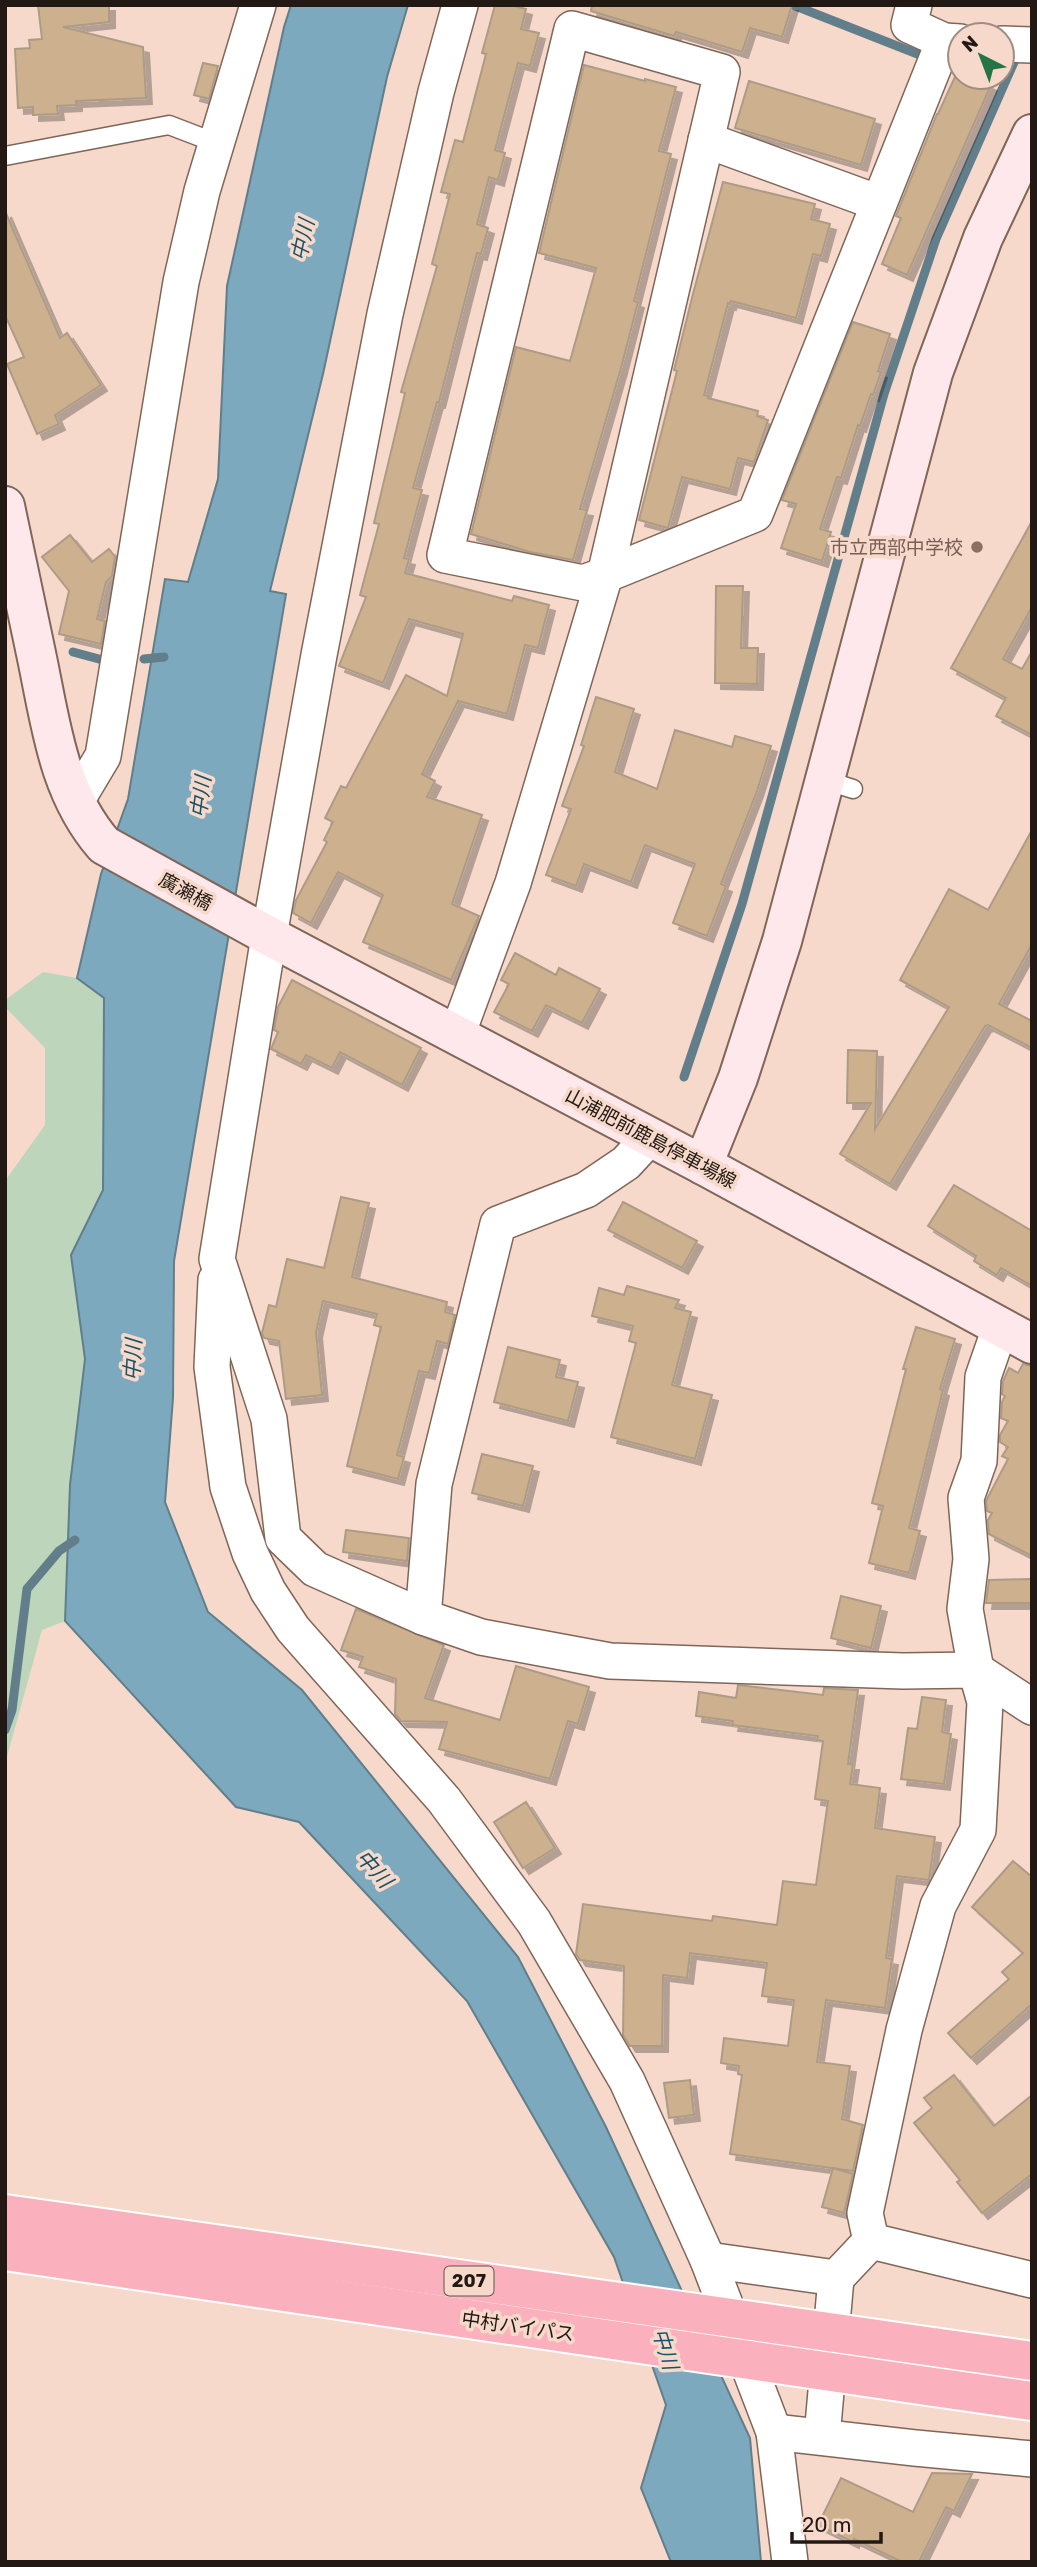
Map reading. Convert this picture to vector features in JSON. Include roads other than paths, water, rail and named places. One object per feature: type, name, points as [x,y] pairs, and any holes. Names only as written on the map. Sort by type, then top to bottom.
[{"type":"highway","name":"中村バイパス","points":[[5,2214],[1032,2361]]},
{"type":"highway","name":"中村バイパス","points":[[5,2251],[1032,2401]]},
{"type":"main road","points":[[703,1165],[738,1078],[782,941],[839,785],[933,373],[983,238],[1032,134]]},
{"type":"main road","points":[[5,506],[58,758],[75,803]]},
{"type":"main road","name":"廣瀬橋","points":[[75,803],[87,825],[104,845],[269,936]]},
{"type":"main road","name":"山浦肥前鹿島停車場線","points":[[269,936],[703,1165],[1016,1336]]},
{"type":"street","points":[[75,803],[103,756],[181,282],[202,191],[258,5]]},
{"type":"street","points":[[460,5],[436,92],[385,314],[319,655],[269,936],[217,1259],[212,1367],[228,1487],[250,1553],[268,1591],[293,1629],[444,1800],[534,1922],[627,2081],[708,2260],[774,2432],[791,2562]]},
{"type":"street","points":[[914,5],[909,25],[946,39]]},
{"type":"street","points":[[457,1035],[513,883],[605,575],[722,72],[572,29],[445,555],[583,583],[605,575],[755,514],[879,203],[946,54]]},
{"type":"street","points":[[706,140],[879,203]]},
{"type":"street","points":[[423,1617],[434,1484],[498,1224],[586,1190],[626,1163],[650,1137]]},
{"type":"street","points":[[217,1259],[269,1419],[283,1538],[315,1569],[423,1617],[481,1637],[610,1661],[903,1671],[976,1670],[1032,1707]]},
{"type":"street","points":[[871,2241],[865,2213],[904,2031],[938,1906],[978,1829],[985,1702],[965,1609],[971,1559],[966,1499],[979,1461],[983,1377],[1016,1336]]},
{"type":"street","points":[[250,1553],[283,1538]]},
{"type":"street","points":[[822,2437],[836,2278],[871,2241]]},
{"type":"street","points":[[871,2241],[1032,2280]]},
{"type":"street","points":[[708,2260],[836,2278]]},
{"type":"street","points":[[774,2432],[1032,2459]]},
{"type":"lane","points":[[5,156],[169,125],[216,143]]},
{"type":"water","name":"中川","points":[[291,5],[408,5],[387,77],[323,374],[270,591],[286,594],[174,1261],[173,1398],[165,1502],[208,1612],[302,1690],[518,1957],[606,2127],[750,2438],[761,2562],[671,2562],[641,2488],[666,2405],[614,2257],[467,2001],[299,1822],[236,1807],[65,1621],[70,1485],[85,1359],[71,1255],[103,1190],[104,998],[77,978],[101,874],[128,799],[165,579],[188,582],[218,479],[227,286]]},
{"type":"waterway","points":[[793,5],[920,55]]},
{"type":"waterway","points":[[684,1077],[742,904],[884,394],[936,239],[1001,91]]},
{"type":"waterway","points":[[73,652],[110,662]]},
{"type":"waterway","points":[[144,659],[164,657]]},
{"type":"waterway","points":[[5,1730],[12,1710],[27,1589],[59,1551],[75,1540]]},
{"type":"place","name":"市立西部中学校","points":[[977,547]]}]
